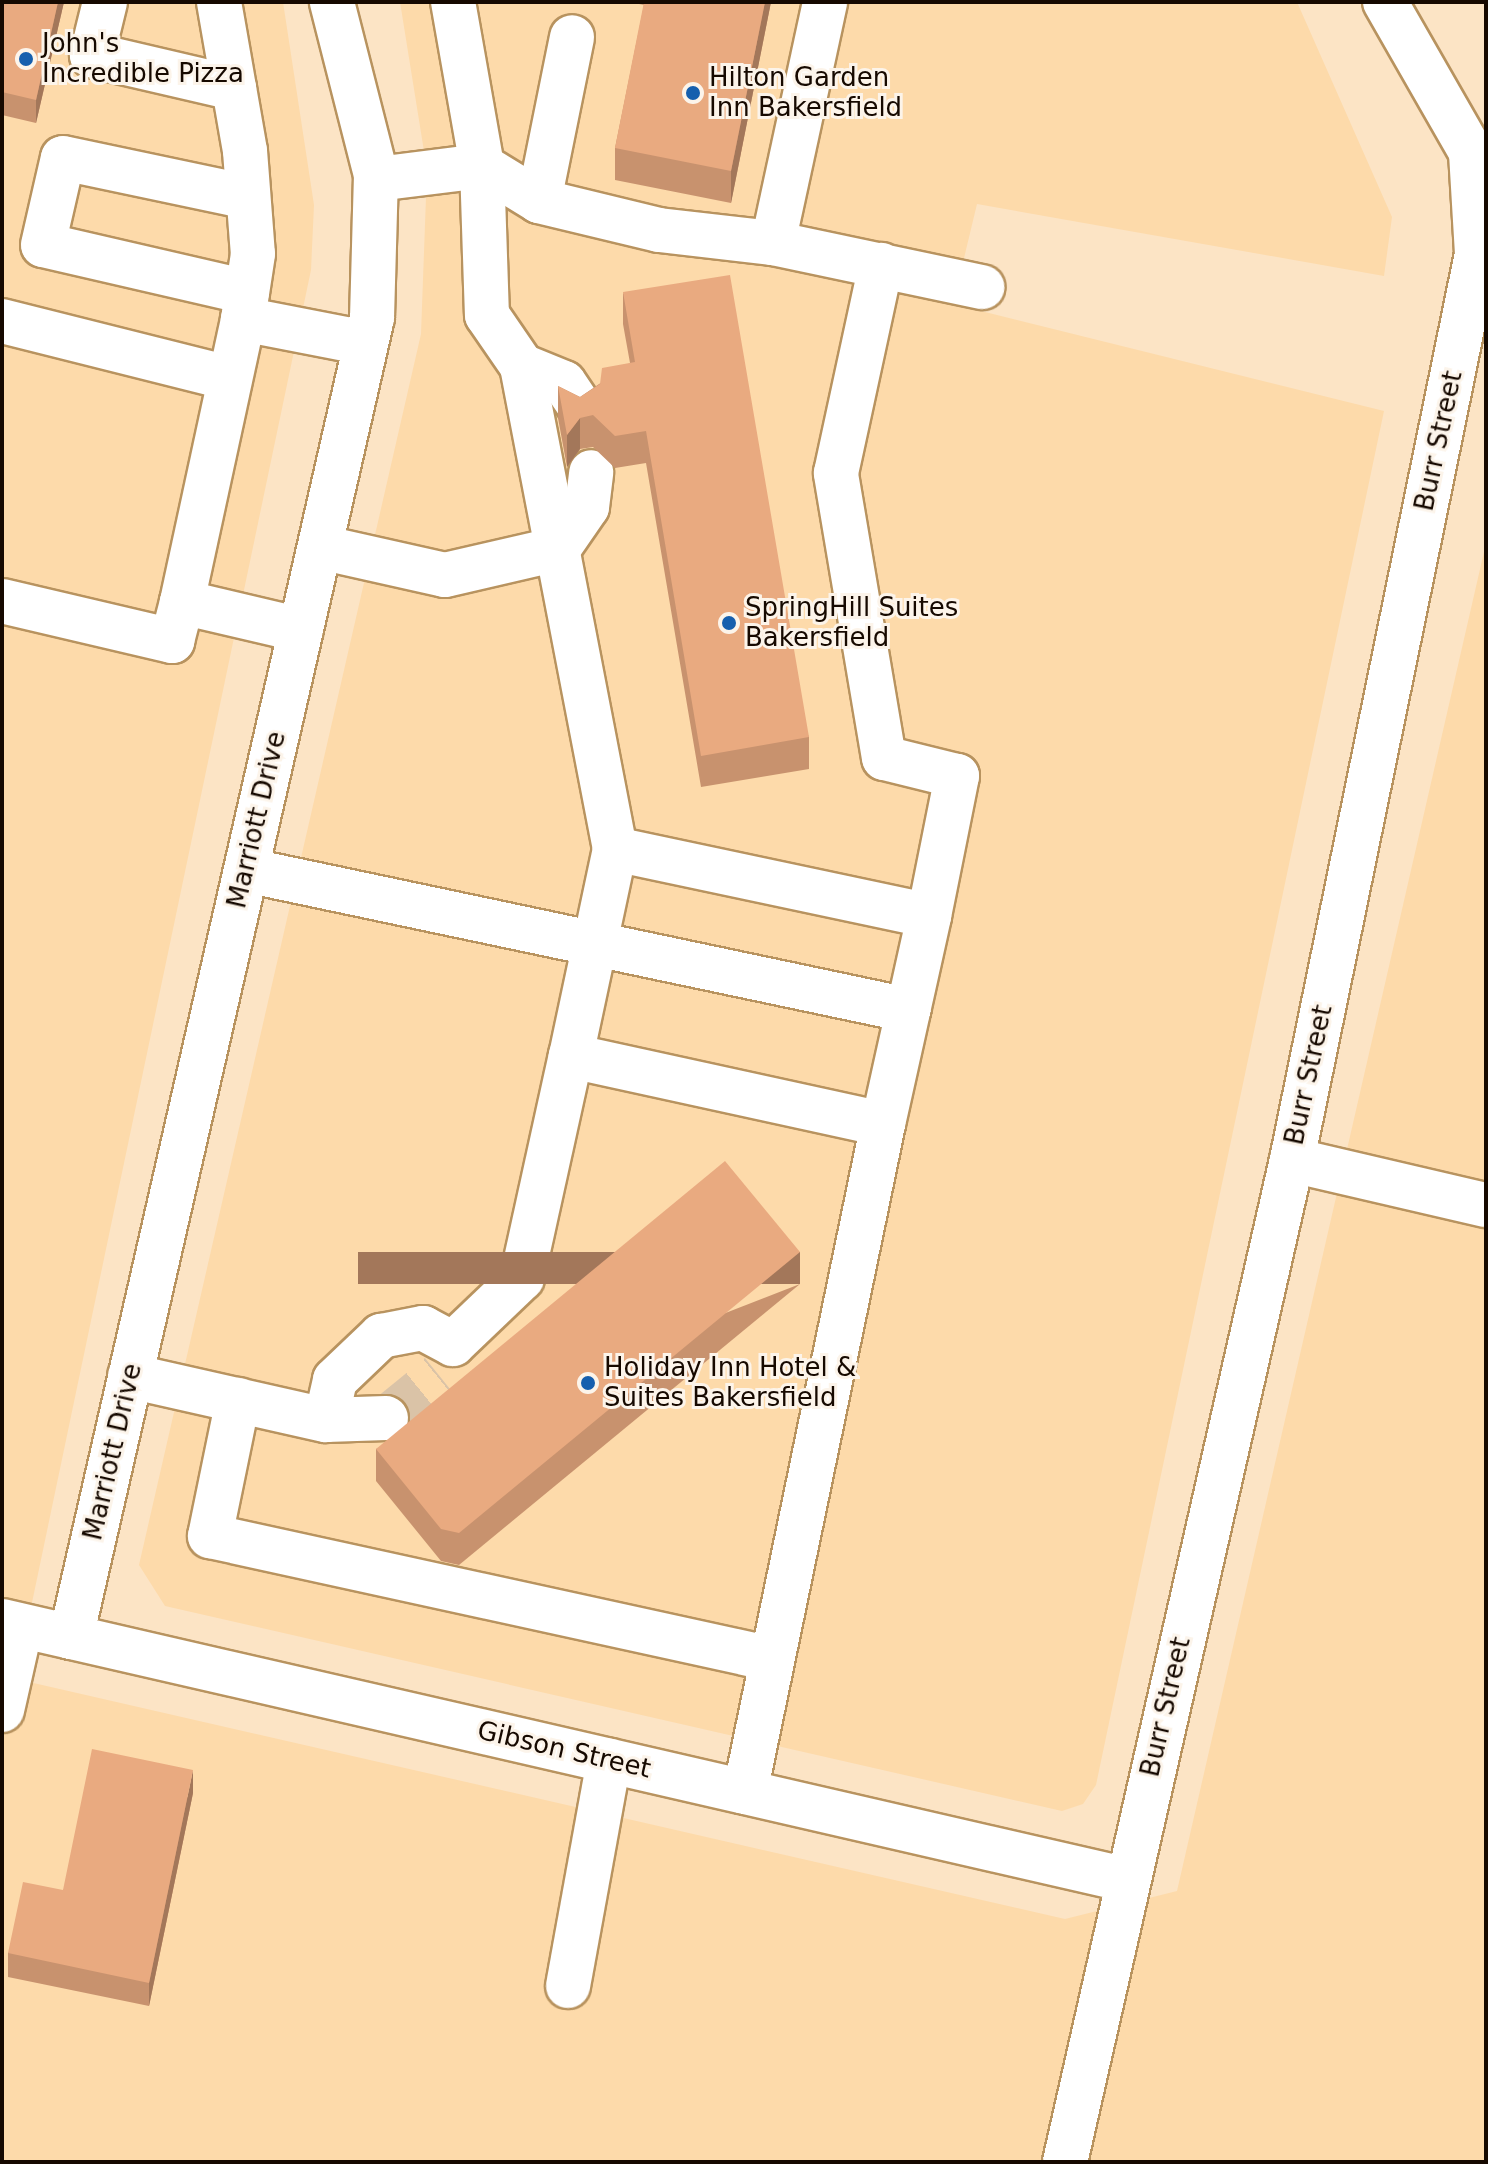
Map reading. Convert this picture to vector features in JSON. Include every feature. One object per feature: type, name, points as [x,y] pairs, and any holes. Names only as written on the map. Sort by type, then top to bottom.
[{"type":"street","points":[[105,2],[92,55],[234,88]]},
{"type":"street","points":[[2,601],[172,641],[245,305],[248,197],[219,2]]},
{"type":"street","name":"Marriott Drive","points":[[71,1637],[366,343],[379,247],[377,179],[332,2]]},
{"type":"street","points":[[326,1420],[335,1380],[381,1336],[423,1328],[446,1360],[522,1278],[615,849],[522,366],[487,315],[482,166],[453,2]]},
{"type":"street","points":[[773,243],[825,2]]},
{"type":"street","name":"Burr Street","points":[[1065,2162],[1292,1160],[1477,254],[1471,152],[1385,2]]},
{"type":"street","points":[[539,201],[572,37]]},
{"type":"street","points":[[248,197],[63,158],[43,245],[366,343]]},
{"type":"street","points":[[377,179],[482,166],[539,201],[659,230],[773,243],[982,287]]},
{"type":"street","points":[[745,1792],[957,776],[884,758],[836,473],[881,265]]},
{"type":"street","points":[[2,321],[229,378]]},
{"type":"street","points":[[522,366],[564,383],[578,404]]},
{"type":"street","points":[[320,547],[445,575],[558,549],[587,507],[591,472]]},
{"type":"street","points":[[182,602],[301,630]]},
{"type":"street","points":[[615,849],[929,916]]},
{"type":"street","points":[[246,870],[908,1010]]},
{"type":"street","points":[[571,1056],[883,1124]]},
{"type":"street","points":[[1292,1160],[1486,1205]]},
{"type":"street","points":[[130,1376],[326,1420],[386,1418]]},
{"type":"street","points":[[238,1400],[210,1536],[772,1659]]},
{"type":"street","points":[[2,1710],[12,1624]]},
{"type":"street","name":"Gibson Street","points":[[12,1624],[1127,1880]]},
{"type":"street","points":[[568,1986],[609,1761]]},
{"type":"shaded area","points":[[2,2],[283,2],[314,205],[311,270],[16,1679],[1065,1919],[1177,1891],[1486,543],[1486,2162],[2,2162]]},
{"type":"shaded area","points":[[400,2],[1297,2],[1392,217],[1384,276],[977,204],[953,304],[1384,411],[1096,1785],[1083,1804],[1062,1811],[165,1606],[139,1565],[421,334],[427,170]]},
{"type":"building","name":"John's Incredible Pizza","points":[[2,2],[58,2],[36,100],[2,92]]},
{"type":"building","name":"Hilton Garden Inn Bakersfield","points":[[644,2],[765,2],[731,171],[615,148]]},
{"type":"building","name":"SpringHill Suites Bakersfield","points":[[730,275],[809,737],[701,756],[646,431],[615,436],[593,415],[580,418],[567,435],[558,386],[580,397],[600,384],[602,368],[635,362],[623,292]]},
{"type":"building","name":"Holiday Inn Hotel & Suites Bakersfield","points":[[725,1161],[800,1252],[459,1533],[441,1529],[376,1449]]},
{"type":"building","points":[[92,1749],[193,1770],[149,1983],[8,1953],[23,1882],[63,1890]]},
{"type":"tunnel","points":[[386,1418],[439,1375]]},
{"type":"place","name":"John's Incredible Pizza","points":[[26,59]]},
{"type":"place","name":"Hilton Garden Inn Bakersfield","points":[[693,93]]},
{"type":"place","name":"SpringHill Suites Bakersfield","points":[[729,623]]},
{"type":"place","name":"Holiday Inn Hotel & Suites Bakersfield","points":[[588,1383]]}]
